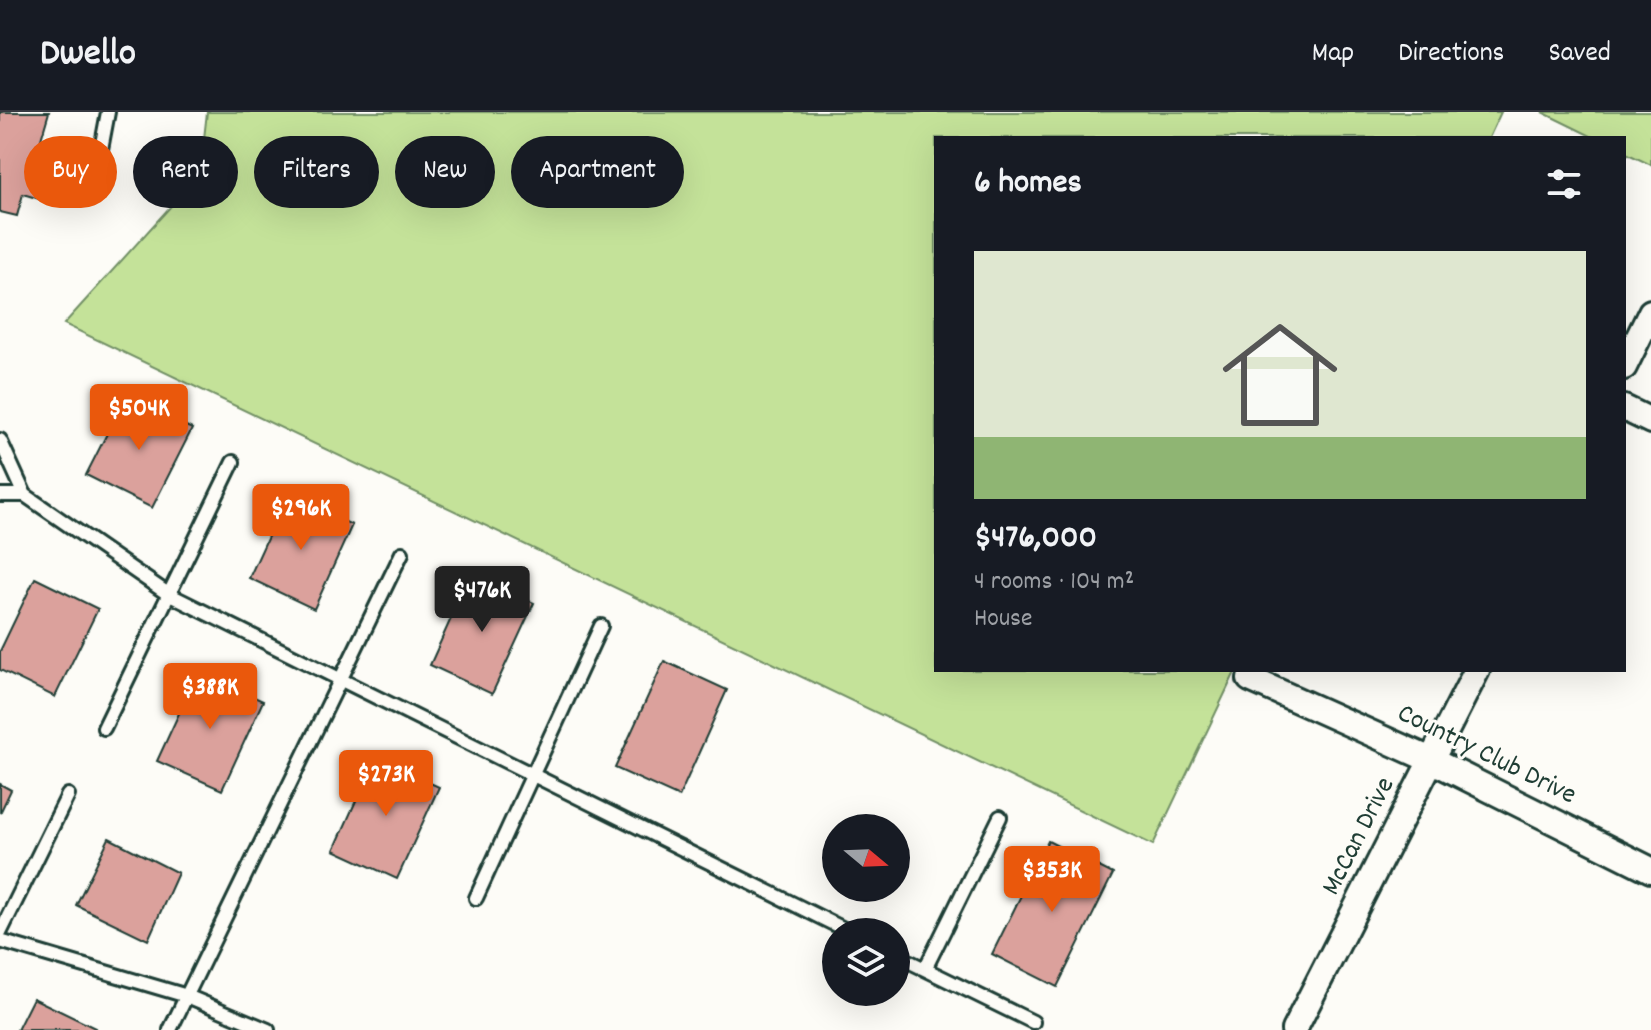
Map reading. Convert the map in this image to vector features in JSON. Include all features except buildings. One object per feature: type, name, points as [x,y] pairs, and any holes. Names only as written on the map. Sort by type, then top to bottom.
[{"type":"street","points":[[1626,363],[1651,312]]},
{"type":"street","points":[[1626,409],[1651,421]]},
{"type":"street","name":"McCan Drive","points":[[1294,1030],[1476,672]]},
{"type":"street","name":"Country Club Drive","points":[[1250,679],[1433,761],[1651,870]]},
{"type":"lane","points":[[103,136],[108,112]]},
{"type":"lane","points":[[0,440],[25,495],[168,594],[822,918]]},
{"type":"lane","points":[[104,728],[233,462]]},
{"type":"lane","points":[[0,495],[25,495]]},
{"type":"lane","points":[[170,1030],[402,553]]},
{"type":"lane","points":[[476,898],[601,626]]},
{"type":"lane","points":[[0,933],[68,795]]},
{"type":"lane","points":[[925,969],[1000,817]]},
{"type":"lane","points":[[0,941],[187,996],[268,1030]]},
{"type":"lane","points":[[910,962],[1033,1022]]},
{"type":"green space","points":[[207,112],[1501,112],[1490,136],[934,136],[934,672],[1235,672],[1153,845],[64,324],[169,208],[238,208],[238,136],[204,136]]},
{"type":"green space","points":[[1542,112],[1651,112],[1651,165],[1626,153],[1626,136],[1591,136]]}]
